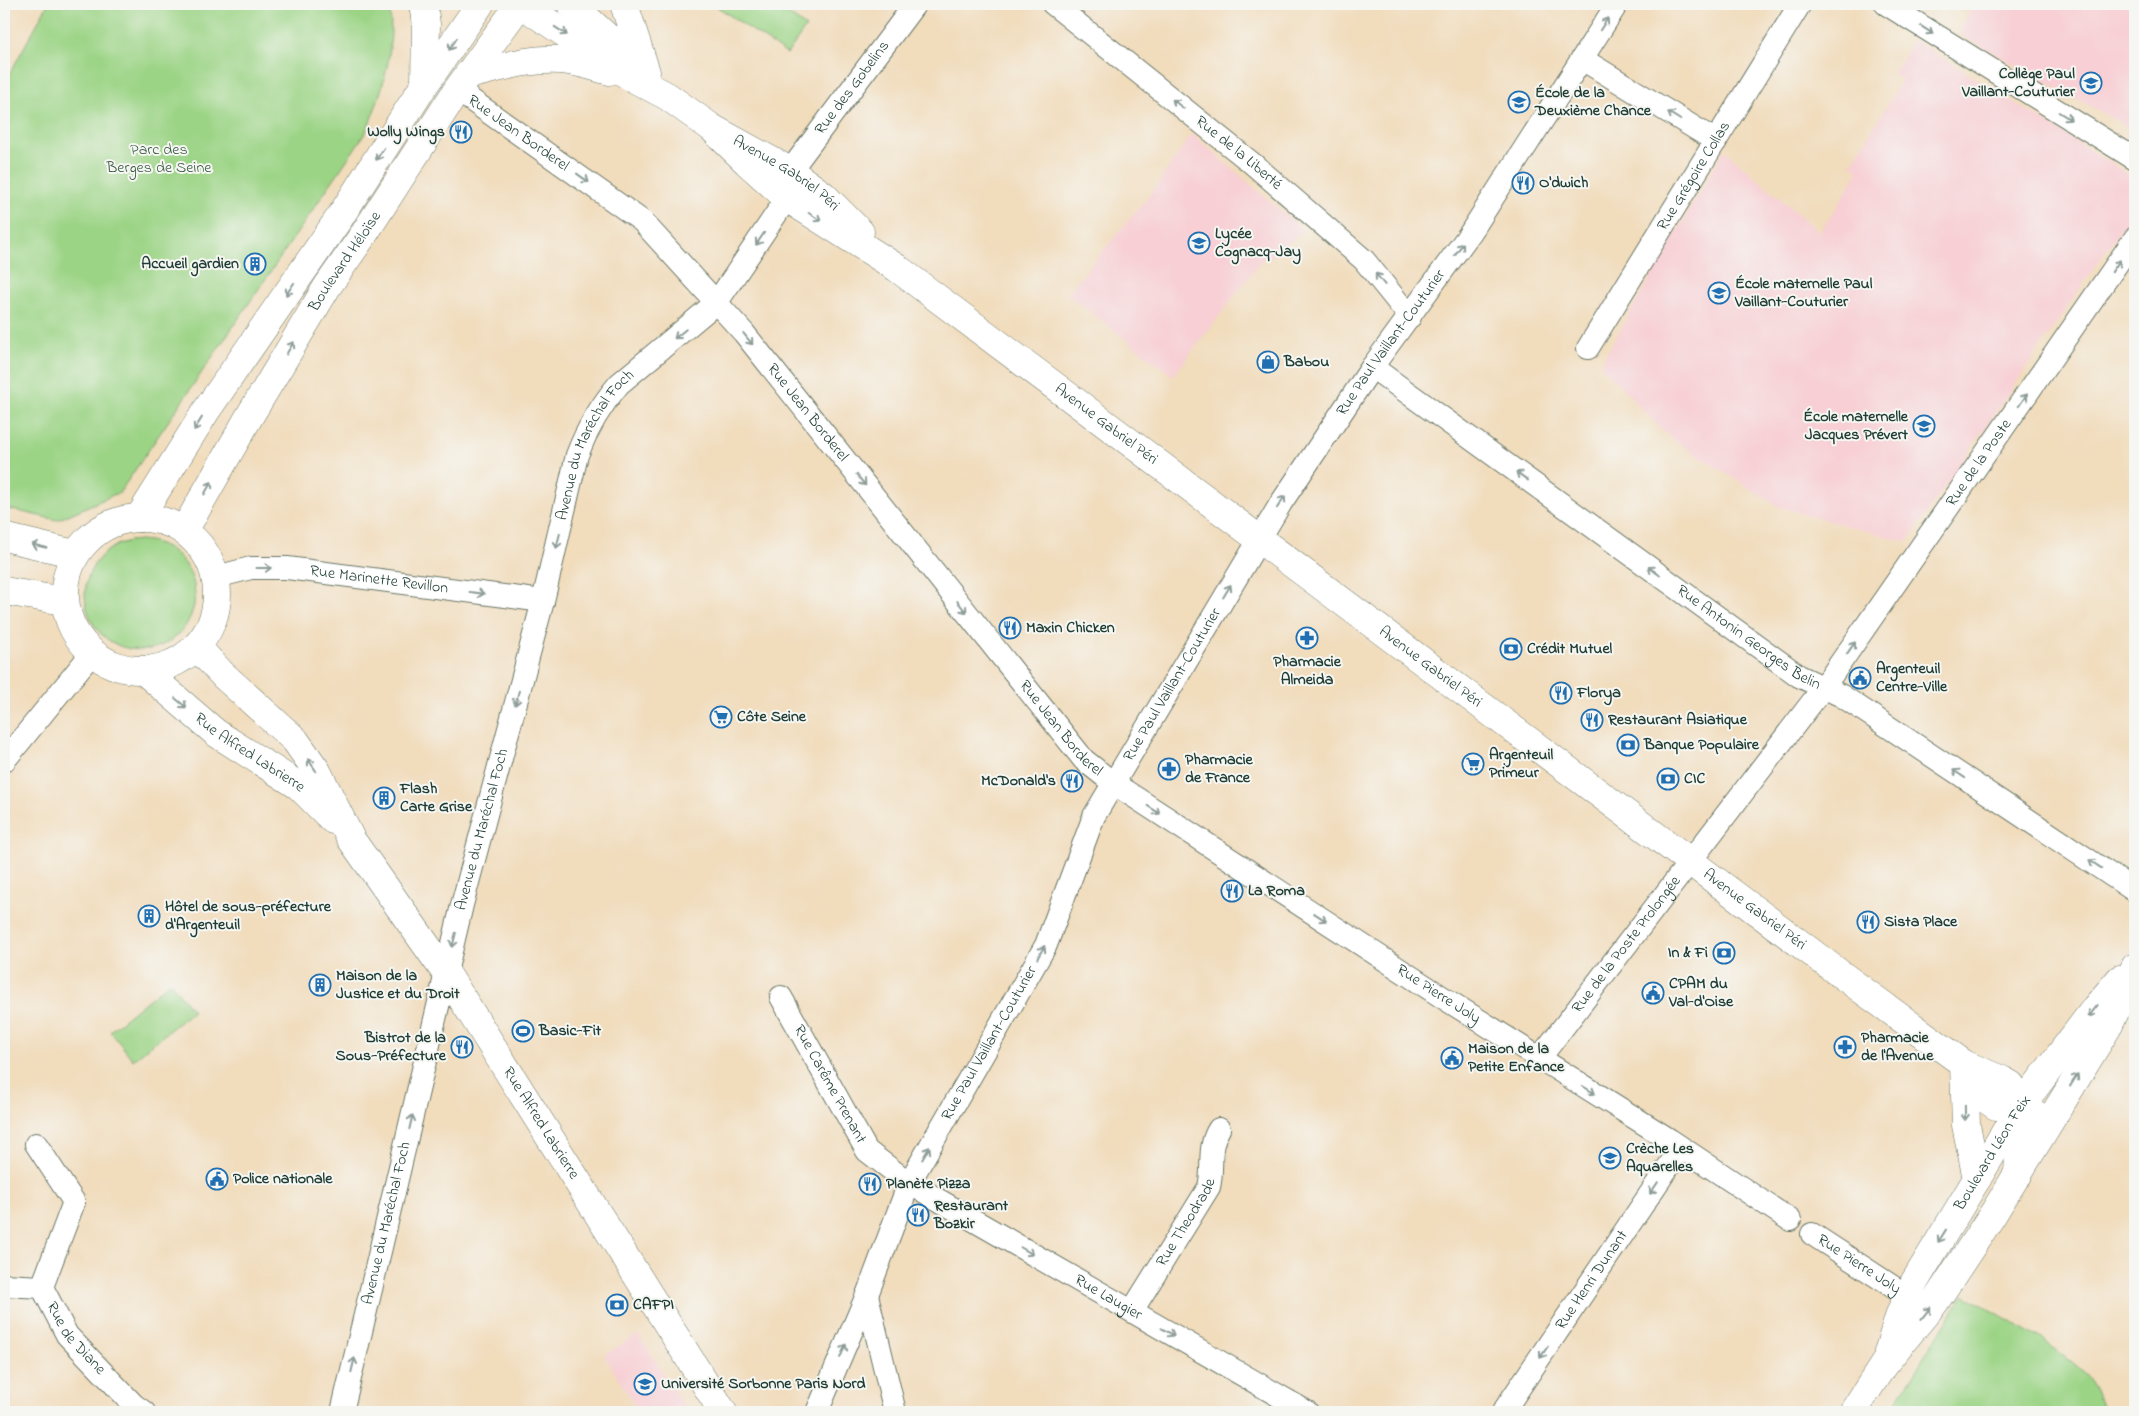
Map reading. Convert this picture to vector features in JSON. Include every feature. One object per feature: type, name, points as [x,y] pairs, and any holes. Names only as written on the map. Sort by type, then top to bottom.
[{"type":"main road","points":[[423,4],[426,24],[425,84]]},
{"type":"main road","name":"Boulevard Héloïse","points":[[139,518],[206,411],[340,217],[425,84],[480,4]]},
{"type":"main road","name":"Boulevard Héloïse","points":[[184,530],[327,287],[364,234],[462,82],[521,4]]},
{"type":"main road","name":"Avenue Gabriel Péri","points":[[521,4],[638,75],[712,128],[790,171],[823,195],[896,268]]},
{"type":"main road","name":"Avenue Gabriel Péri","points":[[571,4],[638,75]]},
{"type":"main road","points":[[462,82],[533,61],[559,60],[638,75],[624,4]]},
{"type":"main road","name":"Avenue Gabriel Péri","points":[[712,128],[787,198],[896,268],[1691,861],[1839,974],[1964,1064],[1987,1100],[1996,1106],[2021,1106]]},
{"type":"main road","points":[[139,518],[162,521],[184,530],[204,551],[216,578],[217,602],[211,626],[197,646],[173,664],[144,671],[116,667],[92,653],[78,639],[69,621],[64,601],[66,577],[75,554],[92,535],[114,523],[139,518]]},
{"type":"main road","points":[[4,537],[75,554]]},
{"type":"main road","points":[[4,591],[64,601]]},
{"type":"main road","name":"Rue Alfred Labrierre","points":[[197,646],[223,675],[295,740],[317,771],[351,839],[446,973],[723,1412]]},
{"type":"main road","name":"Rue Alfred Labrierre","points":[[144,671],[216,733],[299,786],[351,839]]},
{"type":"main road","name":"Boulevard Léon Feix","points":[[1884,1364],[1907,1296],[2021,1106],[2096,1006],[2135,960]]},
{"type":"main road","name":"Boulevard Léon Feix","points":[[1853,1412],[1884,1364],[1935,1302],[2018,1175],[2048,1122],[2109,1025],[2135,967]]},
{"type":"main road","points":[[1964,1064],[1966,1124],[1977,1179]]},
{"type":"main road","points":[[2018,1175],[2021,1106],[2048,1122]]},
{"type":"street","name":"Rue des Gobelins","points":[[790,171],[915,4]]},
{"type":"street","name":"Rue de la Liberté","points":[[1053,4],[1254,164],[1364,260],[1410,317]]},
{"type":"street","name":"Rue Paul Vaillant-Couturier","points":[[817,1412],[867,1295],[909,1183],[1046,944],[1094,816],[1258,539],[1372,367],[1471,232],[1560,90],[1617,4]]},
{"type":"street","name":"Rue Grégoire Collas","points":[[1588,348],[1800,4]]},
{"type":"street","points":[[1886,4],[2135,159]]},
{"type":"street","points":[[1582,59],[1716,141]]},
{"type":"street","name":"Rue Jean Borderel","points":[[462,82],[642,221],[717,302],[1084,760],[1113,783]]},
{"type":"street","points":[[717,302],[787,198]]},
{"type":"street","name":"Rue de la Poste","points":[[1823,688],[2135,238]]},
{"type":"street","name":"Avenue du Maréchal Foch","points":[[342,1412],[462,905],[543,601],[576,456],[587,432],[619,384],[717,302]]},
{"type":"street","name":"Rue Antonin Georges Belin","points":[[1372,367],[1799,676],[1842,696],[2135,891]]},
{"type":"street","name":"Rue Marinette Revillon","points":[[216,578],[251,568],[287,568],[543,601]]},
{"type":"street","points":[[4,761],[92,653]]},
{"type":"street","name":"Rue de la Poste Prolongée","points":[[1539,1059],[1823,688]]},
{"type":"street","name":"Rue Pierre Joly","points":[[1113,783],[1790,1220]]},
{"type":"street","name":"Rue Carême Prenant","points":[[781,997],[867,1151],[909,1183]]},
{"type":"street","name":"Rue Theodrade","points":[[1132,1311],[1209,1187],[1212,1173],[1211,1148],[1219,1129]]},
{"type":"street","points":[[36,1144],[74,1202],[42,1287]]},
{"type":"street","name":"Rue Henri Dunant","points":[[1503,1412],[1681,1148]]},
{"type":"street","name":"Rue Laugier","points":[[909,1183],[1307,1412]]},
{"type":"street","name":"Rue Pierre Joly","points":[[1812,1234],[1907,1296]]},
{"type":"street","name":"Rue de Diane","points":[[4,1285],[42,1287],[67,1335],[134,1405],[144,1412]]},
{"type":"street","points":[[867,1295],[895,1412]]},
{"type":"shaded area","name":"Collège Paul Vaillant-Couturier","points":[[1973,4],[2135,4],[2135,131],[1959,34]]},
{"type":"shaded area","points":[[1914,40],[2135,178],[2135,208],[1907,542],[1779,507],[1669,437],[1600,365],[1724,150],[1819,232],[1835,210],[1859,170],[1851,165],[1902,80],[1893,74]]},
{"type":"shaded area","name":"Lycée Cognacq-Jay","points":[[1192,134],[1303,230],[1270,259],[1265,256],[1173,376],[1067,294],[1152,192]]},
{"type":"shaded area","name":"Université Sorbonne Paris Nord","points":[[638,1334],[687,1412],[639,1412],[604,1355]]},
{"type":"green space","name":"Parc des Berges de Seine","points":[[48,4],[389,4],[391,21],[387,70],[366,132],[120,492],[57,520],[4,508],[4,84]]},
{"type":"green space","points":[[713,4],[788,4],[784,11],[806,27],[787,54]]},
{"type":"green space","points":[[140,540],[161,544],[179,556],[191,574],[195,595],[191,616],[179,634],[161,646],[140,650],[119,646],[101,634],[89,616],[85,595],[89,574],[101,556],[119,544]]},
{"type":"green space","points":[[170,982],[193,1011],[133,1060],[110,1031]]},
{"type":"green space","points":[[1964,1294],[2035,1335],[2070,1360],[2084,1373],[2093,1385],[2102,1406],[2088,1412],[1889,1412]]},
{"type":"place","name":"Collège Paul Vaillant-Couturier","points":[[2091,83]]},
{"type":"place","name":"École de la Deuxième Chance","points":[[1519,102]]},
{"type":"place","name":"Wolly Wings","points":[[461,132]]},
{"type":"place","name":"O'dwich","points":[[1523,183]]},
{"type":"place","name":"Lycée Cognacq-Jay","points":[[1199,243]]},
{"type":"place","name":"Accueil gardien","points":[[255,264]]},
{"type":"place","name":"École maternelle Paul Vaillant-Couturier","points":[[1719,293]]},
{"type":"place","name":"Babou","points":[[1268,362]]},
{"type":"place","name":"École maternelle Jacques Prévert","points":[[1924,426]]},
{"type":"place","name":"Maxin Chicken","points":[[1010,628]]},
{"type":"place","name":"Pharmacie Almeida","points":[[1307,638]]},
{"type":"place","name":"Crédit Mutuel","points":[[1511,649]]},
{"type":"place","name":"Argenteuil Centre-Ville","points":[[1860,678]]},
{"type":"place","name":"Florya","points":[[1561,693]]},
{"type":"place","name":"Côte Seine","points":[[721,717]]},
{"type":"place","name":"Restaurant Asiatique","points":[[1592,720]]},
{"type":"place","name":"Banque Populaire","points":[[1628,745]]},
{"type":"place","name":"Argenteuil Primeur","points":[[1473,764]]},
{"type":"place","name":"Pharmacie de France","points":[[1169,769]]},
{"type":"place","name":"CIC","points":[[1668,779]]},
{"type":"place","name":"McDonald's","points":[[1072,781]]},
{"type":"place","name":"Flash Carte Grise","points":[[384,798]]},
{"type":"place","name":"La Roma","points":[[1232,891]]},
{"type":"place","name":"Hôtel de sous-préfecture d'Argenteuil","points":[[149,916]]},
{"type":"place","name":"Sista Place","points":[[1868,922]]},
{"type":"place","name":"In & Fi","points":[[1724,953]]},
{"type":"place","name":"Maison de la Justice et du Droit","points":[[320,985]]},
{"type":"place","name":"CPAM du Val-d'Oise","points":[[1653,993]]},
{"type":"place","name":"Basic-Fit","points":[[523,1031]]},
{"type":"place","name":"Bistrot de la Sous-Préfecture","points":[[462,1047]]},
{"type":"place","name":"Pharmacie de l'Avenue","points":[[1845,1047]]},
{"type":"place","name":"Maison de la Petite Enfance","points":[[1452,1058]]},
{"type":"place","name":"Crèche Les Aquarelles","points":[[1610,1158]]},
{"type":"place","name":"Police nationale","points":[[217,1179]]},
{"type":"place","name":"Planète Pizza","points":[[870,1184]]},
{"type":"place","name":"Restaurant Bozkir","points":[[918,1215]]},
{"type":"place","name":"CAFPI","points":[[617,1305]]},
{"type":"place","name":"Université Sorbonne Paris Nord","points":[[645,1384]]}]
